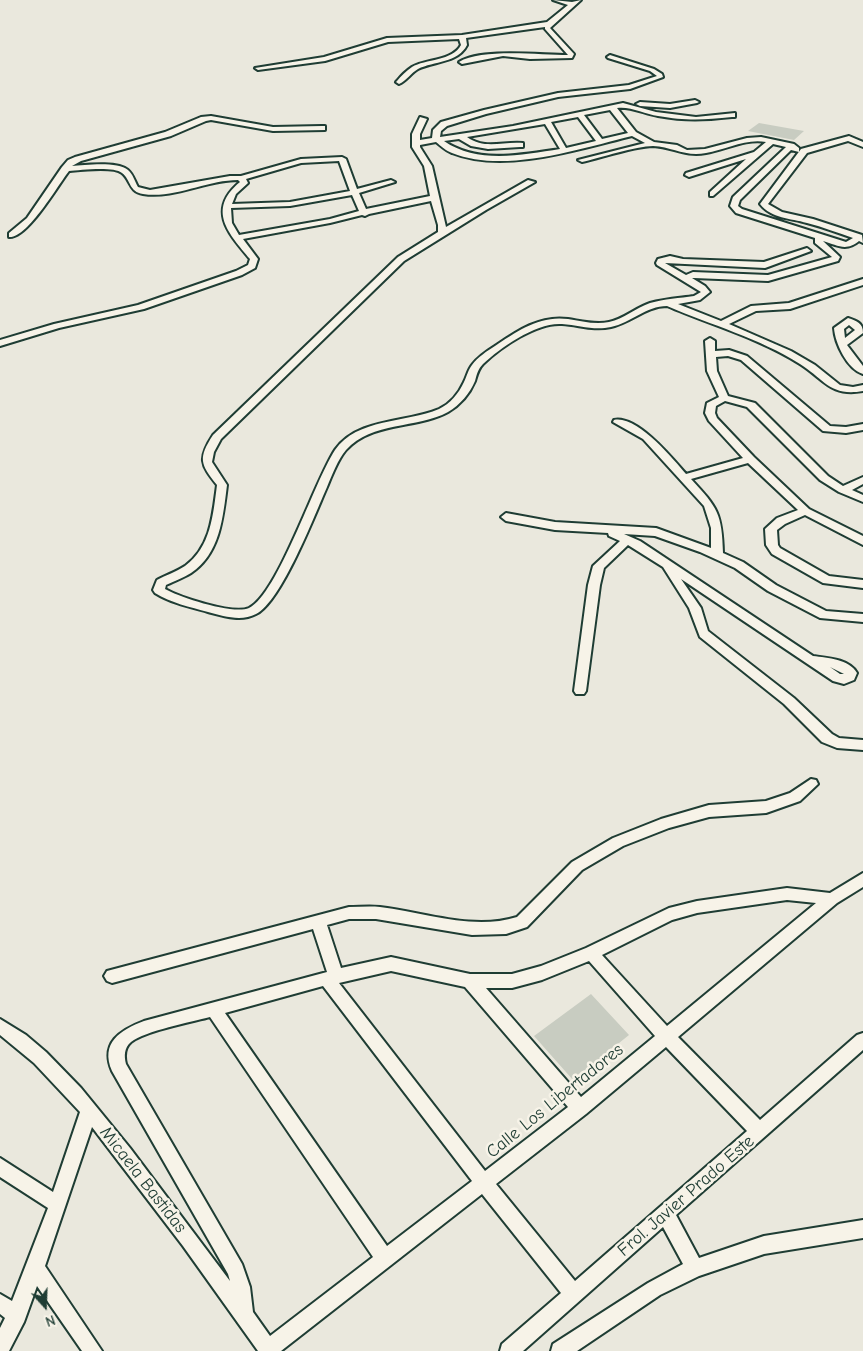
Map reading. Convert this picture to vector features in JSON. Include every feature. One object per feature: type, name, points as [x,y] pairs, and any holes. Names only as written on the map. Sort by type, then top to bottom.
[{"type":"street","points":[[556,0],[575,2]]},
{"type":"street","points":[[258,68],[325,59],[387,40],[462,37],[549,24],[575,2]]},
{"type":"street","points":[[462,62],[503,54],[530,57],[570,57],[572,54],[547,28],[549,24]]},
{"type":"street","points":[[399,82],[415,68],[437,62],[461,51],[464,45],[462,37]]},
{"type":"street","points":[[436,140],[437,130],[444,124],[461,118],[558,95],[630,88],[660,77],[660,75],[652,70],[610,57]]},
{"type":"street","points":[[417,143],[513,128],[611,106],[670,106],[695,102]]},
{"type":"street","points":[[622,105],[656,114],[696,119],[732,115]]},
{"type":"street","points":[[611,106],[633,134],[652,144],[693,152],[747,140],[761,139],[791,146],[801,155]]},
{"type":"street","points":[[580,114],[600,142]]},
{"type":"street","points":[[12,235],[30,220],[65,169],[78,158],[168,134],[204,119],[226,119],[273,129],[322,128]]},
{"type":"street","points":[[423,119],[416,134],[416,147],[428,166],[434,198],[442,225],[442,234]]},
{"type":"street","points":[[547,121],[564,150]]},
{"type":"street","points":[[513,128],[520,145],[522,157]]},
{"type":"street","points":[[436,140],[443,147],[466,156],[522,157],[564,150],[633,134]]},
{"type":"street","points":[[460,136],[468,143],[488,147],[520,145]]},
{"type":"street","points":[[861,238],[809,221],[788,217],[768,209],[764,204],[801,155],[810,149],[846,139],[863,145]]},
{"type":"street","points":[[713,194],[756,153],[772,141]]},
{"type":"street","points":[[582,160],[652,144]]},
{"type":"street","points":[[791,146],[736,199],[734,206],[739,211],[848,246],[861,238]]},
{"type":"street","points":[[689,175],[711,166],[756,153]]},
{"type":"street","points":[[65,169],[106,167],[122,169],[126,172],[133,187],[142,192],[158,192],[230,178],[240,178],[301,161],[336,158],[342,159],[345,162],[354,192],[365,214]]},
{"type":"street","points":[[0,343],[57,326],[140,307],[239,273],[252,266],[254,259],[237,238],[228,223],[225,212],[228,200],[244,183],[240,178]]},
{"type":"street","points":[[228,206],[262,208],[284,206],[354,192],[391,182]]},
{"type":"street","points":[[532,182],[484,208],[401,259],[217,437],[206,454],[207,464],[222,485],[216,531],[198,562],[188,570],[161,583],[159,590],[168,597],[233,614],[253,611],[263,604],[281,575],[318,493],[342,447],[364,432],[381,426],[418,418],[450,406],[461,396],[475,367],[491,353],[536,325],[546,321],[555,321],[606,326],[625,321],[654,303],[668,303],[697,298],[706,292],[706,290],[660,263],[661,261],[765,265],[807,251]]},
{"type":"street","points":[[237,238],[365,214],[397,204],[434,198]]},
{"type":"street","points":[[686,278],[693,275],[768,278],[836,258],[818,240],[819,237]]},
{"type":"street","points":[[721,324],[754,308],[790,306],[863,282]]},
{"type":"street","points":[[668,303],[774,346],[805,362],[838,389],[855,390],[863,388]]},
{"type":"street","points":[[863,316],[848,321],[839,328],[842,345],[863,370]]},
{"type":"street","points":[[842,345],[860,331],[857,324],[848,321]]},
{"type":"street","points":[[710,341],[712,370],[724,398]]},
{"type":"street","points":[[711,354],[729,353],[744,358],[827,429],[846,430],[863,427]]},
{"type":"street","points":[[863,499],[843,490],[824,478],[752,405],[724,398],[711,405],[710,414],[750,459],[804,511],[863,541]]},
{"type":"street","points":[[618,422],[647,437],[709,504],[717,528],[717,555]]},
{"type":"street","points":[[684,478],[750,459]]},
{"type":"street","points":[[843,490],[863,480]]},
{"type":"street","points":[[804,511],[781,521],[772,529],[772,545],[776,551],[820,578],[863,584]]},
{"type":"street","points":[[506,517],[555,526],[656,532],[739,565],[772,588],[824,615],[863,618]]},
{"type":"street","points":[[606,530],[627,540],[810,660]]},
{"type":"street","points":[[580,691],[594,586],[599,566],[627,540]]},
{"type":"street","points":[[667,566],[672,578],[696,610],[698,626],[704,634],[789,702],[826,738],[837,743],[863,745]]},
{"type":"street","points":[[112,976],[349,913],[383,914],[441,925],[499,929],[511,927],[522,922],[577,866],[618,842],[666,823],[709,812],[766,807],[795,796],[811,784]]},
{"type":"street","name":"Calle Los Libertadores","points":[[268,1350],[580,1108],[832,899],[863,878]]},
{"type":"street","points":[[244,1316],[241,1287],[236,1270],[118,1066],[116,1056],[118,1046],[125,1037],[144,1028],[213,1008],[311,982],[391,964],[470,981],[512,981],[542,973],[591,953],[669,914],[697,906],[787,894],[832,899]]},
{"type":"street","points":[[318,921],[332,978],[484,1183],[574,1295]]},
{"type":"street","points":[[591,953],[667,1037],[760,1132]]},
{"type":"street","points":[[470,981],[580,1108]]},
{"type":"street","points":[[213,1008],[386,1259]]},
{"type":"street","name":"Micaela Bastidas","points":[[0,1026],[22,1041],[48,1064],[90,1112],[185,1234],[268,1350]]},
{"type":"street","name":"Frol. Javier Prado Este","points":[[509,1351],[863,1040]]},
{"type":"street","points":[[0,1349],[17,1315],[35,1268],[90,1112]]},
{"type":"street","points":[[0,1167],[58,1205]]},
{"type":"street","points":[[666,1214],[695,1268]]},
{"type":"street","points":[[560,1351],[654,1289],[695,1268],[764,1245],[863,1229]]},
{"type":"street","points":[[35,1268],[93,1351]]},
{"type":"street","points":[[0,1303],[17,1315]]},
{"type":"shaded area","points":[[759,123],[804,131],[794,140],[748,131]]},
{"type":"shaded area","points":[[591,994],[629,1035],[573,1080],[534,1036]]}]
